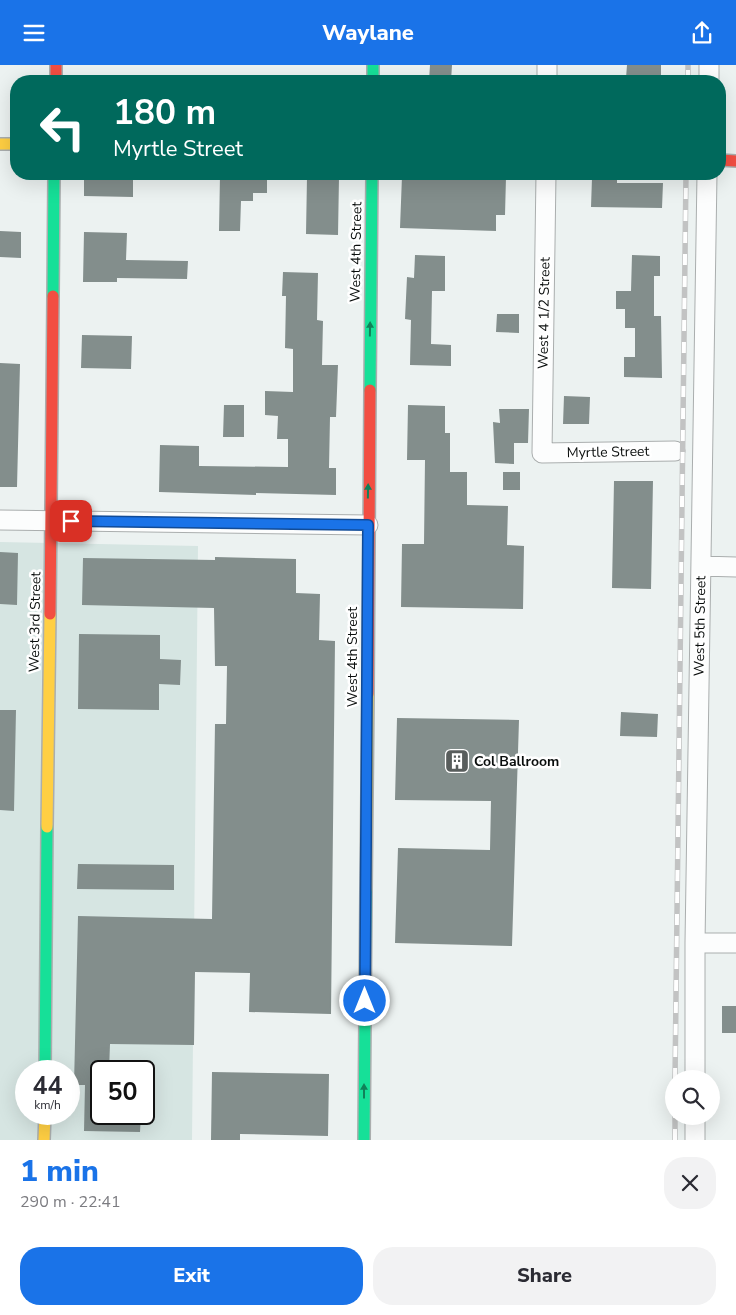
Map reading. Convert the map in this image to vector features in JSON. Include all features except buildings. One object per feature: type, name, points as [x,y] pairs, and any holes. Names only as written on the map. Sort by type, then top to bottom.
[{"type":"main road","name":"West 3rd Street","points":[[45,1060],[54,180]]},
{"type":"main road","name":"West 4th Street","points":[[364,1140],[372,180]]},
{"type":"main road","points":[[44,1140],[45,1125]]},
{"type":"street","name":"West 4 1/2 Street","points":[[542,453],[546,180]]},
{"type":"street","name":"West 5th Street","points":[[695,1070],[695,943],[708,180]]},
{"type":"street","name":"Myrtle Street","points":[[542,453],[675,451]]},
{"type":"street","points":[[0,520],[368,525]]},
{"type":"street","points":[[701,567],[736,567]]},
{"type":"street","points":[[695,943],[736,943]]},
{"type":"street","points":[[695,1125],[695,1140]]},
{"type":"shaded area","points":[[0,542],[198,546],[192,1140],[0,1140]]},
{"type":"railway","points":[[688,65],[688,75]]},
{"type":"railway","points":[[675,1070],[686,180]]},
{"type":"railway","points":[[675,1125],[675,1140]]},
{"type":"traffic: fast","points":[[373,65],[373,75]]},
{"type":"traffic: fast","points":[[53,296],[54,180]]},
{"type":"traffic: fast","points":[[370,390],[372,180]]},
{"type":"traffic: fast","points":[[45,1060],[47,827]]},
{"type":"traffic: fast","points":[[364,1140],[366,890]]},
{"type":"traffic: slow","points":[[0,144],[10,144]]},
{"type":"traffic: slow","points":[[47,827],[50,614]]},
{"type":"traffic: slow","points":[[366,890],[368,694]]},
{"type":"traffic: slow","points":[[44,1140],[45,1125]]},
{"type":"traffic: jam","points":[[56,65],[56,75]]},
{"type":"traffic: jam","points":[[726,160],[736,161]]},
{"type":"traffic: jam","points":[[50,614],[53,296]]},
{"type":"traffic: jam","points":[[368,694],[370,390]]},
{"type":"place","name":"Col Ballroom","points":[[457,761]]},
{"type":"route","points":[[71,521],[368,525],[365,1001]]}]
